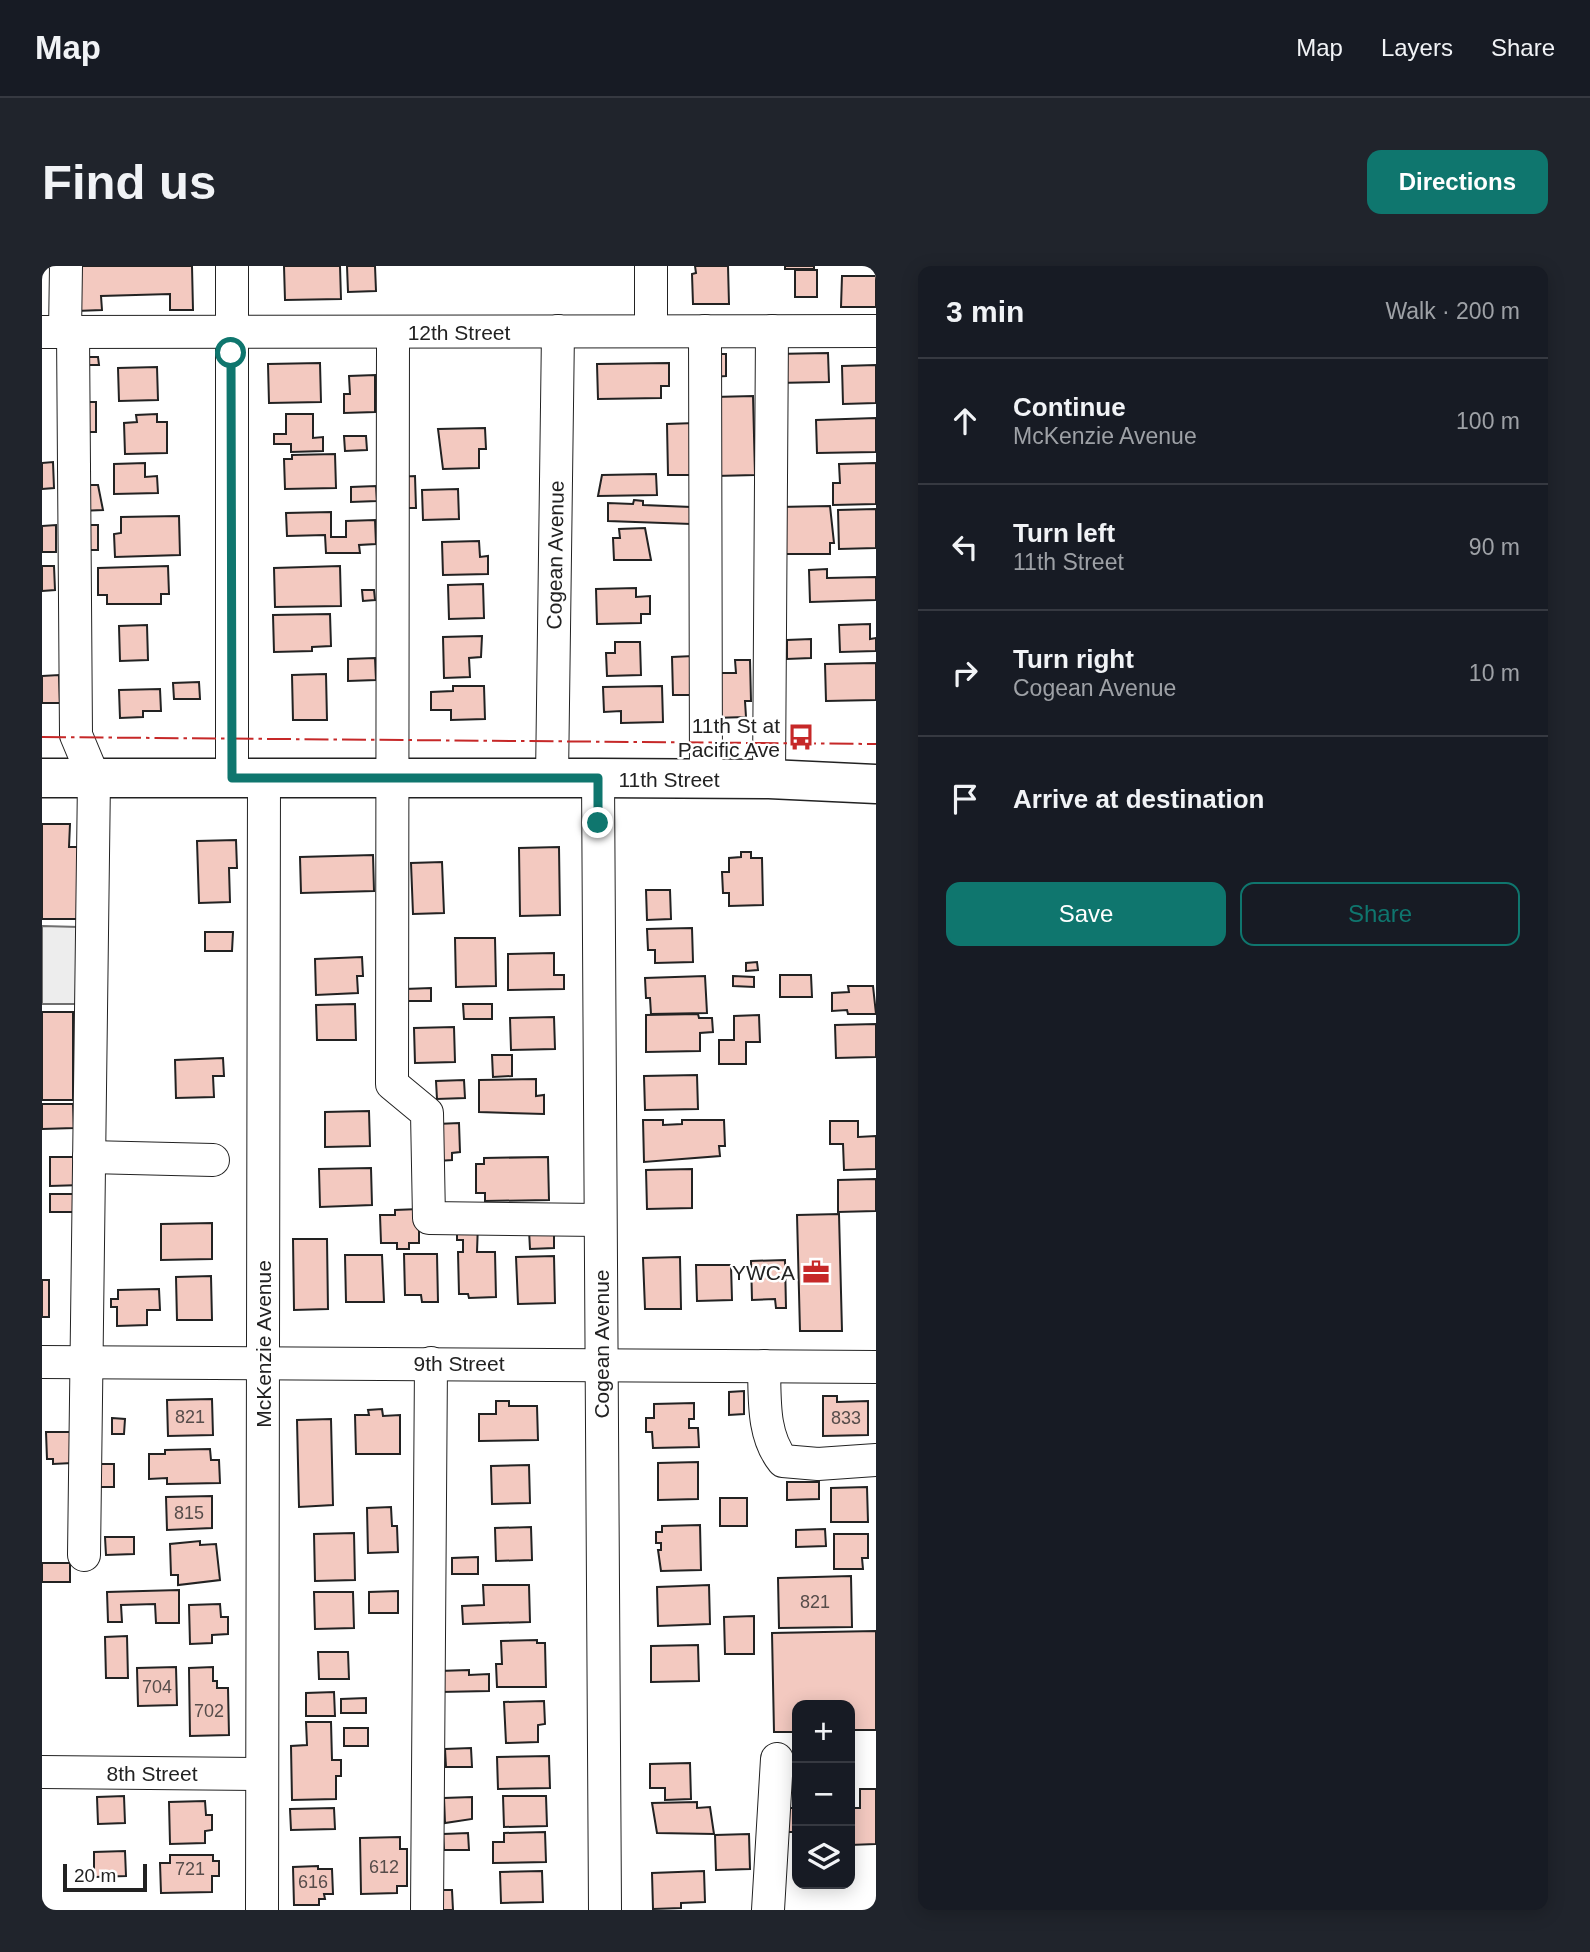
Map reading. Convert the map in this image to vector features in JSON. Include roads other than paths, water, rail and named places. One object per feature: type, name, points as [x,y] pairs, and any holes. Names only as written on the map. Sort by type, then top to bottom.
[{"type":"main road","name":"11th Street","points":[[42,778],[769,779],[876,784]]},
{"type":"street","points":[[66,266],[60,332],[76,734],[94,778],[84,1555]]},
{"type":"street","name":"McKenzie Avenue","points":[[232,266],[231,332],[248,778],[263,1361],[262,1910]]},
{"type":"street","points":[[651,266],[651,331]]},
{"type":"street","name":"Cogean Avenue","points":[[552,778],[558,331]]},
{"type":"street","points":[[705,331],[706,779]]},
{"type":"street","points":[[769,779],[772,331]]},
{"type":"street","name":"12th Street","points":[[60,332],[876,331]]},
{"type":"street","points":[[393,332],[392,1083],[427,1114],[429,1218],[600,1220]]},
{"type":"street","name":"Cogean Avenue","points":[[598,778],[605,1910]]},
{"type":"street","points":[[89,1157],[213,1160]]},
{"type":"street","name":"9th Street","points":[[42,1362],[263,1361],[876,1367]]},
{"type":"street","points":[[428,1910],[431,1363]]},
{"type":"street","points":[[764,1366],[765,1411],[772,1447],[783,1461],[818,1464],[876,1460]]},
{"type":"street","points":[[768,1910],[777,1759]]},
{"type":"street","name":"8th Street","points":[[42,1772],[262,1773]]},
{"type":"place","name":"11th St at Pacific Ave","points":[[801,737]]},
{"type":"place","name":"YWCA","points":[[816,1272]]}]
